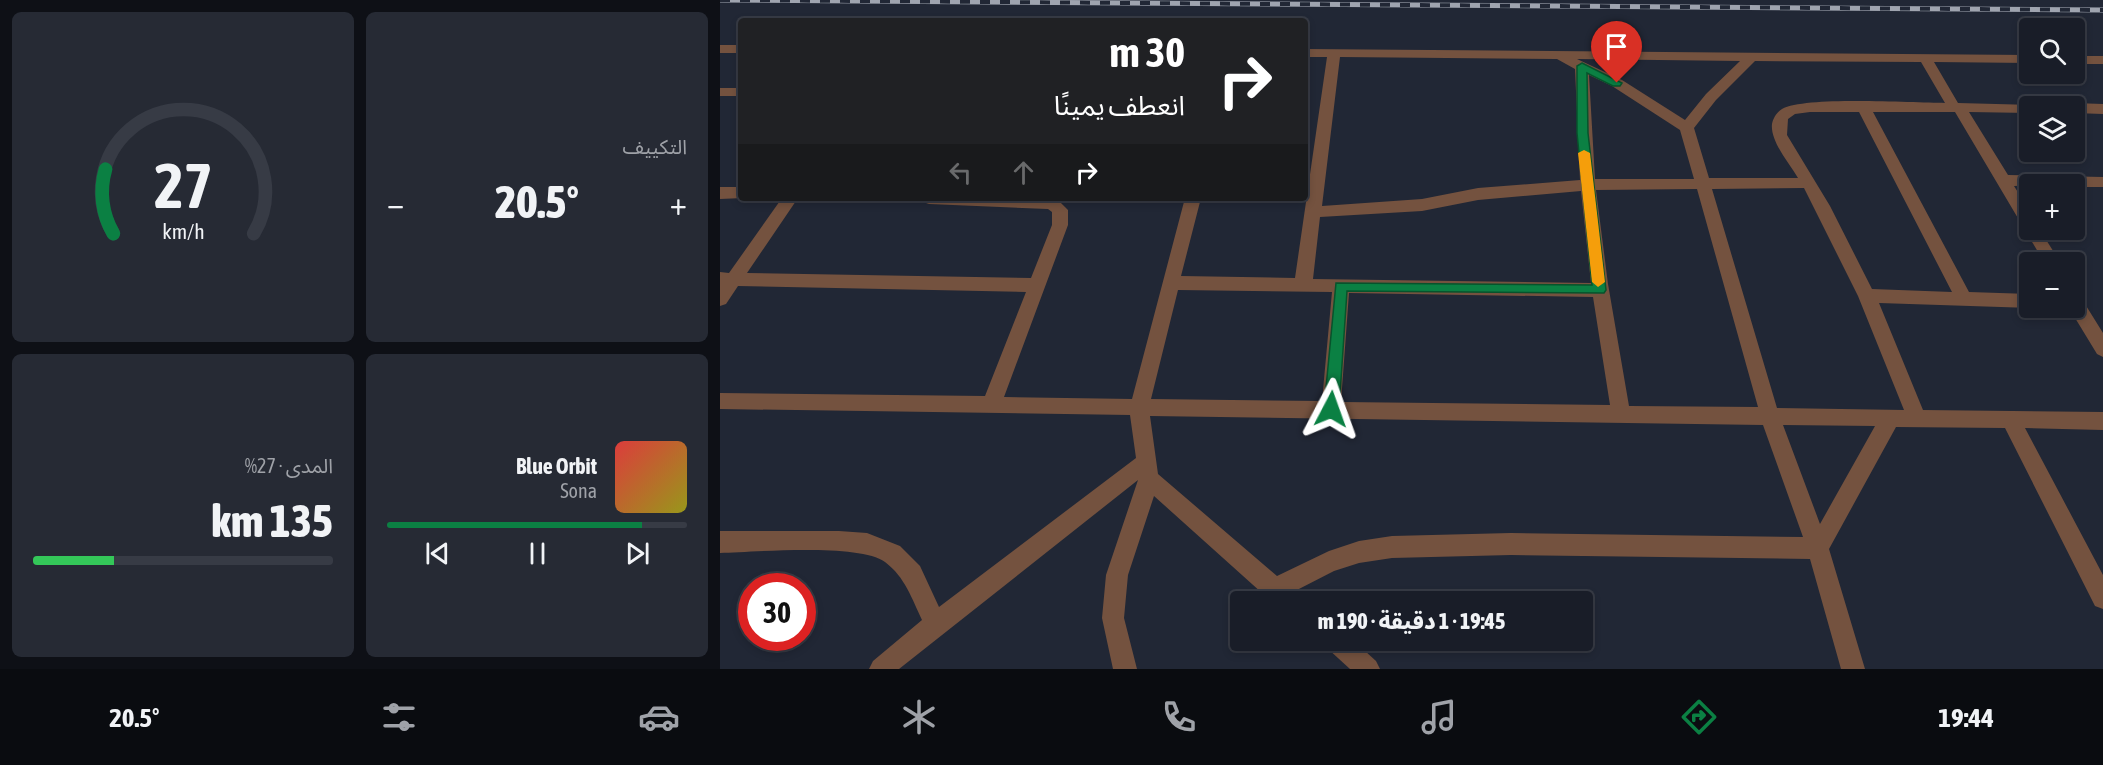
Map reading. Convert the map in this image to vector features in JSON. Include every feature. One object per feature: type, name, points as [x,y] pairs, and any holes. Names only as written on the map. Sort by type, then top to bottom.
[{"type":"street","points":[[720,49],[738,49]]},
{"type":"street","points":[[1308,53],[2019,59]]},
{"type":"street","points":[[1303,286],[1334,53]]},
{"type":"street","points":[[1555,54],[1617,83],[1687,128],[1770,416],[1818,548],[1853,669]]},
{"type":"street","points":[[1687,128],[1711,97],[1752,56]]},
{"type":"street","points":[[1925,57],[2019,207]]},
{"type":"street","points":[[2085,60],[2103,60]]},
{"type":"street","points":[[1582,66],[1582,133],[1587,185],[1599,290],[1621,414]]},
{"type":"street","points":[[720,92],[738,92]]},
{"type":"street","points":[[1863,106],[1964,299]]},
{"type":"street","points":[[1917,418],[1867,296],[1809,183],[1780,135],[1778,123],[1782,115],[1794,109],[1810,107],[2019,108]]},
{"type":"street","points":[[2085,108],[2103,108]]},
{"type":"street","points":[[2002,180],[2103,182]]},
{"type":"street","points":[[1313,212],[1422,205],[1478,194],[1587,185],[1809,183]]},
{"type":"street","points":[[720,193],[738,193]]},
{"type":"street","points":[[720,299],[727,279],[788,201]]},
{"type":"street","points":[[991,406],[1060,217],[1060,210],[1044,201]]},
{"type":"street","points":[[1125,669],[1113,618],[1117,575],[1147,470],[1139,409],[1192,201]]},
{"type":"street","points":[[727,279],[1036,285]]},
{"type":"street","points":[[1171,283],[1599,290]]},
{"type":"street","points":[[1331,409],[1341,286]]},
{"type":"street","points":[[1867,296],[2019,301]]},
{"type":"street","points":[[2085,318],[2103,349]]},
{"type":"street","points":[[720,401],[1139,409],[1331,409],[2103,421]]},
{"type":"street","points":[[1818,548],[1890,418]]},
{"type":"street","points":[[2010,419],[2103,598]]},
{"type":"street","points":[[1147,470],[1279,591]]},
{"type":"street","points":[[881,669],[934,624],[1147,470]]},
{"type":"street","points":[[720,542],[839,541],[867,544],[892,554],[912,574],[934,624]]},
{"type":"street","points":[[1289,591],[1329,562],[1359,552],[1392,547],[1511,544],[1818,548]]},
{"type":"street","points":[[1348,651],[1368,669]]},
{"type":"railway","points":[[720,0],[2103,10]]},
{"type":"slow traffic","points":[[1584,153],[1598,282]]},
{"type":"route","points":[[1331,409],[1341,286],[1599,290],[1582,133],[1582,66],[1617,83]]}]
